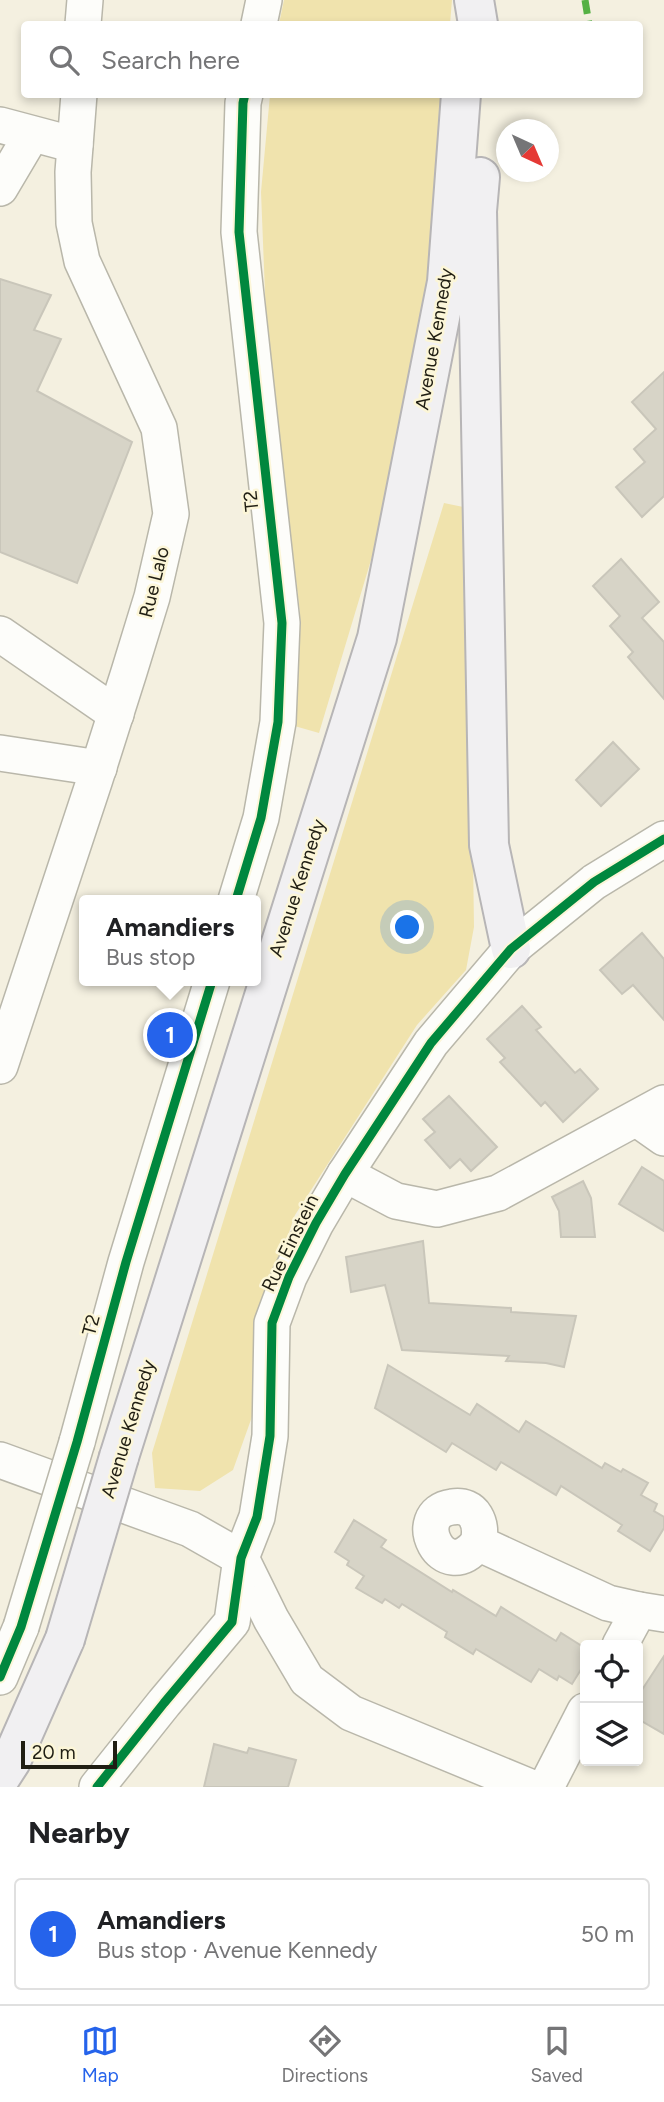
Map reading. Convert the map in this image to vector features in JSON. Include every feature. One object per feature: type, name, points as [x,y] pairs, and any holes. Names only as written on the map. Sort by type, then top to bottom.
[{"type":"main road","points":[[467,21],[469,0]]},
{"type":"main road","points":[[474,0],[478,21]]},
{"type":"main road","name":"Avenue Kennedy","points":[[0,1778],[11,1761],[65,1639],[119,1457],[377,638],[446,282],[461,98]]},
{"type":"main road","points":[[487,98],[477,211],[489,845],[512,949]]},
{"type":"street","points":[[83,21],[85,0]]},
{"type":"street","points":[[260,21],[264,0]]},
{"type":"street","name":"Rue Lalo","points":[[0,1066],[116,714],[152,597],[171,514],[159,428],[82,261],[74,223],[73,172],[79,98]]},
{"type":"street","name":"T2","points":[[238,895],[261,818],[278,722],[282,623],[239,232],[244,98]]},
{"type":"street","points":[[0,188],[16,129],[75,145]]},
{"type":"street","points":[[0,634],[116,714]]},
{"type":"street","points":[[0,753],[99,768]]},
{"type":"street","name":"Rue Einstein","points":[[97,1787],[232,1622],[242,1558],[257,1517],[270,1436],[272,1323],[289,1277],[345,1174],[431,1043],[512,949],[594,882],[664,839]]},
{"type":"street","name":"T2","points":[[0,1677],[21,1627],[77,1443],[126,1262],[210,986]]},
{"type":"street","points":[[345,1174],[396,1201],[437,1209],[498,1194],[655,1120]]},
{"type":"street","points":[[0,1460],[190,1529],[242,1558],[271,1619],[307,1681],[351,1713],[530,1787]]},
{"type":"street","points":[[478,1543],[608,1602],[651,1612]]},
{"type":"street","points":[[625,1640],[651,1612]]},
{"type":"street","points":[[546,1787],[580,1721]]},
{"type":"shaded area","points":[[284,0],[452,0],[450,21],[280,21]]},
{"type":"shaded area","points":[[270,98],[444,98],[428,287],[389,500],[319,733],[291,725],[300,613],[267,343],[261,192]]},
{"type":"shaded area","points":[[444,503],[468,508],[474,927],[466,970],[417,1025],[295,1215],[255,1332],[253,1414],[233,1470],[200,1491],[155,1488],[152,1453]]},
{"type":"building","points":[[0,279],[51,295],[34,330],[61,339],[37,391],[132,442],[77,583],[0,552]]},
{"type":"building","points":[[664,372],[664,496],[642,517],[616,487],[645,462],[634,449],[656,429],[632,402]]},
{"type":"building","points":[[621,559],[659,602],[642,618],[664,642],[664,699],[628,657],[633,652],[610,626],[620,616],[593,586]]},
{"type":"building","points":[[613,742],[639,769],[601,806],[576,780]]},
{"type":"building","points":[[642,933],[664,959],[664,1020],[633,985],[622,994],[600,970]]},
{"type":"building","points":[[522,1006],[541,1027],[536,1030],[575,1073],[580,1069],[598,1089],[563,1122],[545,1102],[541,1106],[500,1062],[505,1058],[487,1039]]},
{"type":"building","points":[[449,1096],[497,1147],[471,1171],[460,1159],[450,1168],[425,1140],[435,1132],[423,1119]]},
{"type":"building","points":[[642,1167],[664,1181],[664,1231],[619,1204]]},
{"type":"building","points":[[583,1181],[591,1198],[595,1237],[561,1237],[559,1211],[552,1197]]},
{"type":"building","points":[[423,1241],[429,1303],[511,1308],[511,1312],[576,1316],[564,1367],[546,1363],[506,1361],[509,1356],[402,1350],[385,1285],[351,1292],[346,1257]]},
{"type":"building","points":[[388,1365],[470,1415],[477,1404],[519,1432],[526,1421],[602,1468],[605,1463],[621,1472],[623,1469],[648,1483],[641,1495],[657,1504],[654,1511],[664,1517],[664,1528],[650,1551],[618,1531],[622,1525],[561,1486],[556,1495],[501,1462],[496,1470],[452,1443],[446,1452],[375,1408]]},
{"type":"building","points":[[354,1520],[386,1540],[381,1547],[452,1592],[453,1590],[496,1616],[501,1607],[556,1641],[561,1633],[580,1645],[580,1671],[572,1684],[559,1676],[557,1680],[539,1669],[531,1682],[476,1649],[473,1654],[445,1637],[447,1632],[402,1604],[399,1608],[385,1599],[382,1603],[356,1588],[364,1576],[347,1565],[349,1561],[335,1552]]},
{"type":"building","points":[[664,1656],[664,1734],[643,1722],[643,1688]]},
{"type":"building","points":[[214,1744],[247,1753],[249,1748],[296,1760],[288,1787],[204,1787]]},
{"type":"marked path","points":[[585,0],[588,21]]},
{"type":"cycle path","points":[[238,895],[261,818],[278,722],[282,623],[239,232],[244,98]]},
{"type":"cycle path","points":[[97,1787],[232,1622],[241,1558],[257,1517],[270,1436],[272,1323],[289,1277],[345,1174],[431,1043],[511,949],[594,882],[664,839]]},
{"type":"cycle path","points":[[0,1677],[21,1627],[77,1442],[126,1262],[210,986]]},
{"type":"place","name":"Amandiers","points":[[170,1035]]}]
